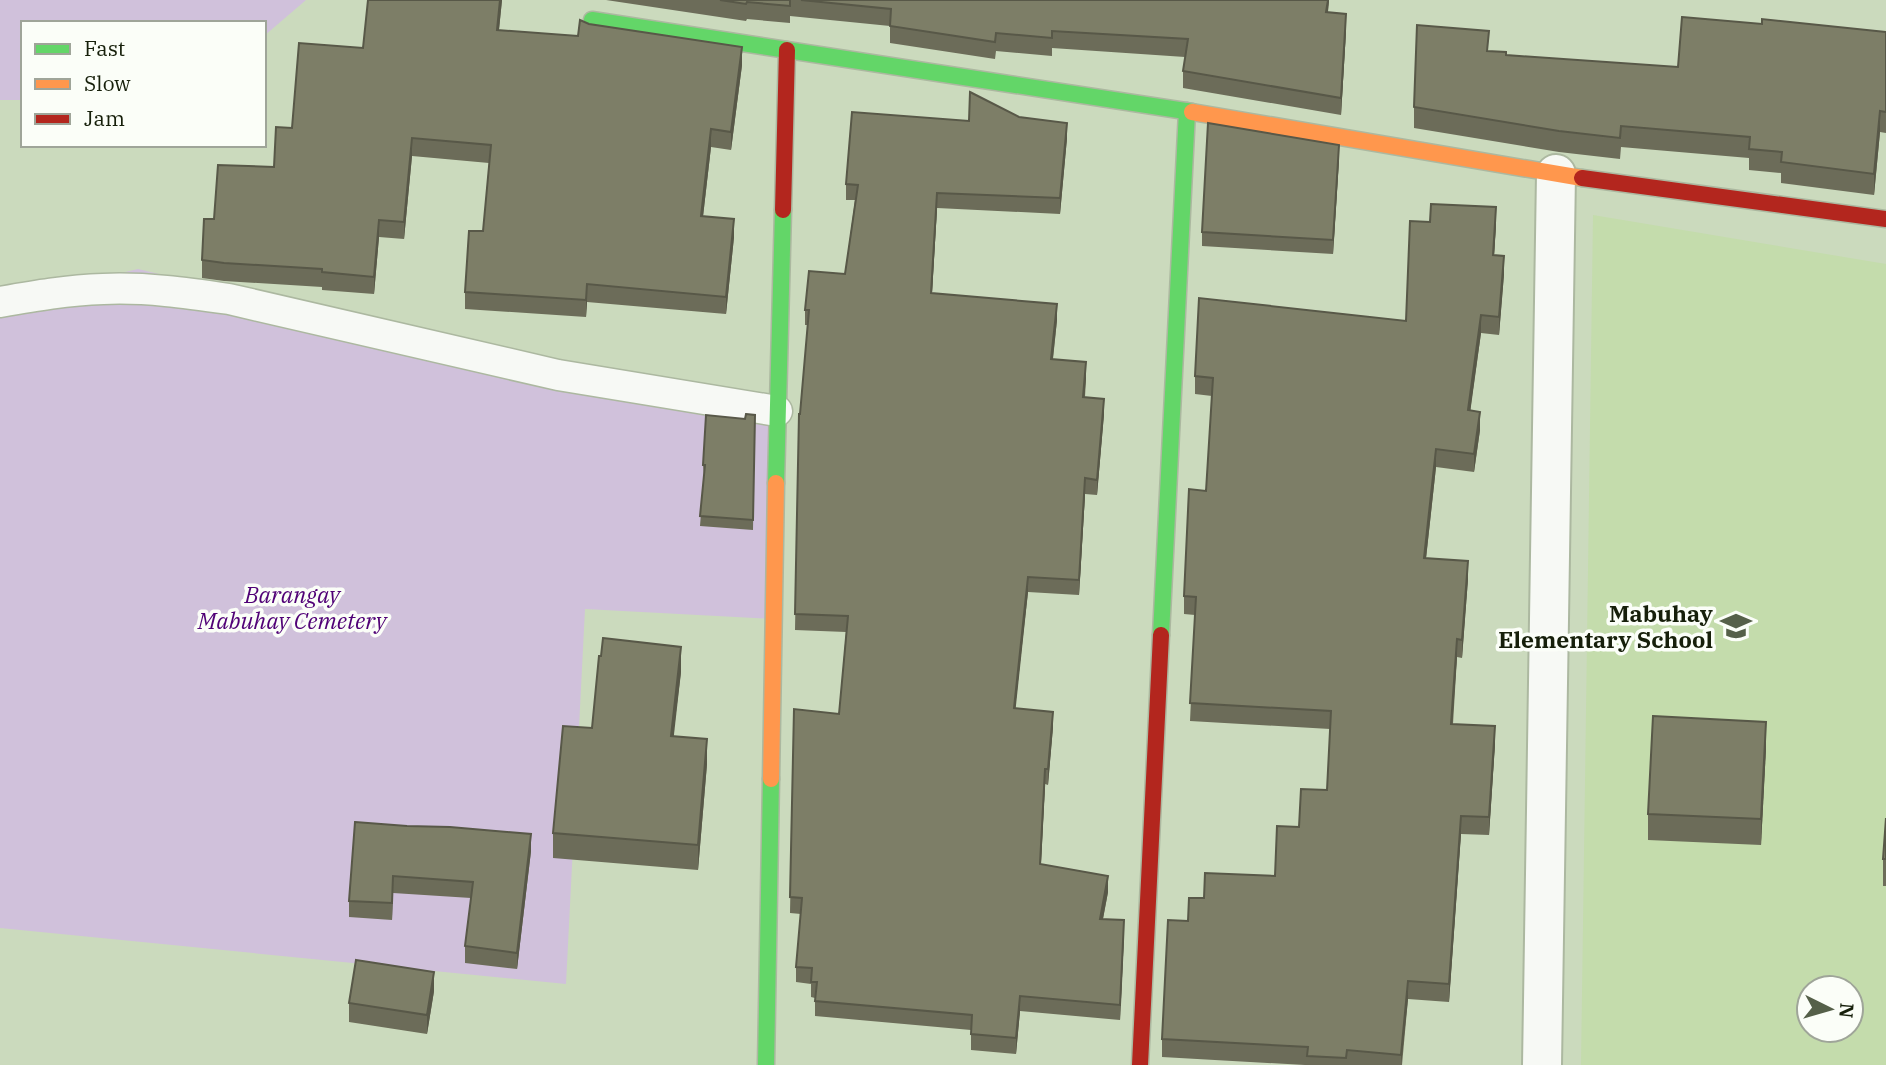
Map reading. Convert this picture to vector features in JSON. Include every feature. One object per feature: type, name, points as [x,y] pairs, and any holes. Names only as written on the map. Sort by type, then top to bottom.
[{"type":"street","points":[[592,20],[1187,111],[1556,173],[1886,219]]},
{"type":"street","points":[[766,1065],[777,411],[787,50]]},
{"type":"street","points":[[1140,1065],[1187,111]]},
{"type":"street","points":[[1542,1065],[1556,173]]},
{"type":"lane","points":[[0,302],[54,293],[104,289],[144,289],[206,295],[558,375],[777,411]]},
{"type":"shaded area","name":"Mabuhay Elementary School","points":[[1593,215],[1886,264],[1886,1065],[1581,1065]]},
{"type":"green space","points":[[0,0],[306,0],[266,34],[266,21],[21,21],[21,100],[0,100]]},
{"type":"green space","name":"Barangay Mabuhay Cemetery","points":[[138,269],[778,422],[774,619],[585,609],[566,984],[0,928],[0,302]]},
{"type":"building","points":[[368,0],[500,0],[497,30],[578,36],[580,20],[589,24],[742,47],[731,132],[711,129],[701,216],[734,219],[726,297],[587,284],[586,300],[465,292],[469,231],[483,231],[491,145],[412,138],[404,222],[379,220],[374,277],[322,272],[322,269],[202,260],[204,219],[214,219],[218,165],[274,167],[276,127],[292,128],[299,43],[363,48]]},
{"type":"building","points":[[720,0],[790,0],[790,6],[746,4]]},
{"type":"building","points":[[801,0],[1328,0],[1326,12],[1346,14],[1341,98],[1183,71],[1188,39],[1052,31],[1052,38],[996,33],[995,42],[890,26],[891,9]]},
{"type":"building","points":[[1682,17],[1762,24],[1762,19],[1886,32],[1886,112],[1880,111],[1874,174],[1781,162],[1782,152],[1749,149],[1750,137],[1621,126],[1620,138],[1559,131],[1414,107],[1417,25],[1489,31],[1487,51],[1506,52],[1506,55],[1678,67]]},
{"type":"building","points":[[970,92],[1019,117],[1067,123],[1060,198],[937,193],[931,293],[1057,304],[1051,359],[1086,362],[1083,397],[1104,399],[1097,480],[1085,478],[1079,580],[1028,577],[1014,708],[1053,712],[1048,769],[1045,769],[1040,864],[1108,876],[1100,919],[1124,920],[1120,1005],[1020,996],[1016,1038],[971,1034],[972,1015],[815,1001],[817,982],[811,982],[812,968],[796,967],[802,898],[790,897],[794,709],[839,714],[848,616],[795,614],[799,414],[809,310],[805,310],[809,271],[845,274],[858,185],[846,184],[852,112],[969,121]]},
{"type":"building","points":[[1208,123],[1339,145],[1333,240],[1202,232]]},
{"type":"building","points":[[1431,204],[1496,207],[1493,255],[1504,256],[1499,317],[1481,315],[1468,410],[1480,412],[1474,454],[1436,449],[1424,558],[1468,561],[1462,640],[1457,639],[1451,724],[1495,726],[1489,817],[1461,816],[1449,984],[1408,981],[1401,1055],[1347,1050],[1346,1058],[1307,1056],[1308,1047],[1162,1039],[1168,920],[1188,921],[1189,898],[1204,898],[1205,873],[1275,876],[1277,826],[1299,827],[1301,789],[1327,790],[1331,711],[1190,703],[1196,597],[1184,596],[1189,489],[1206,491],[1213,378],[1195,376],[1199,298],[1406,321],[1410,221],[1430,222]]},
{"type":"building","points":[[746,414],[755,415],[753,520],[700,516],[706,415],[745,419]]},
{"type":"building","points":[[603,638],[681,647],[671,736],[707,739],[698,845],[553,833],[563,726],[592,728]]},
{"type":"building","points":[[1653,716],[1766,722],[1761,819],[1648,814]]},
{"type":"building","points":[[1886,818],[1886,859],[1883,859]]},
{"type":"building","points":[[355,822],[531,834],[517,953],[465,946],[473,882],[393,876],[392,903],[349,901]]},
{"type":"building","points":[[356,960],[434,972],[427,1015],[349,1003]]},
{"type":"traffic: fast","points":[[592,20],[1192,112]]},
{"type":"traffic: fast","points":[[1161,635],[1187,111]]},
{"type":"traffic: fast","points":[[776,483],[783,210]]},
{"type":"traffic: fast","points":[[766,1065],[771,779]]},
{"type":"traffic: slow","points":[[1192,112],[1582,178]]},
{"type":"traffic: slow","points":[[771,779],[776,483]]},
{"type":"traffic: jam","points":[[783,210],[787,50]]},
{"type":"traffic: jam","points":[[1582,178],[1886,219]]},
{"type":"traffic: jam","points":[[1140,1065],[1161,635]]},
{"type":"place","name":"Mabuhay Elementary School","points":[[1736,626]]}]
